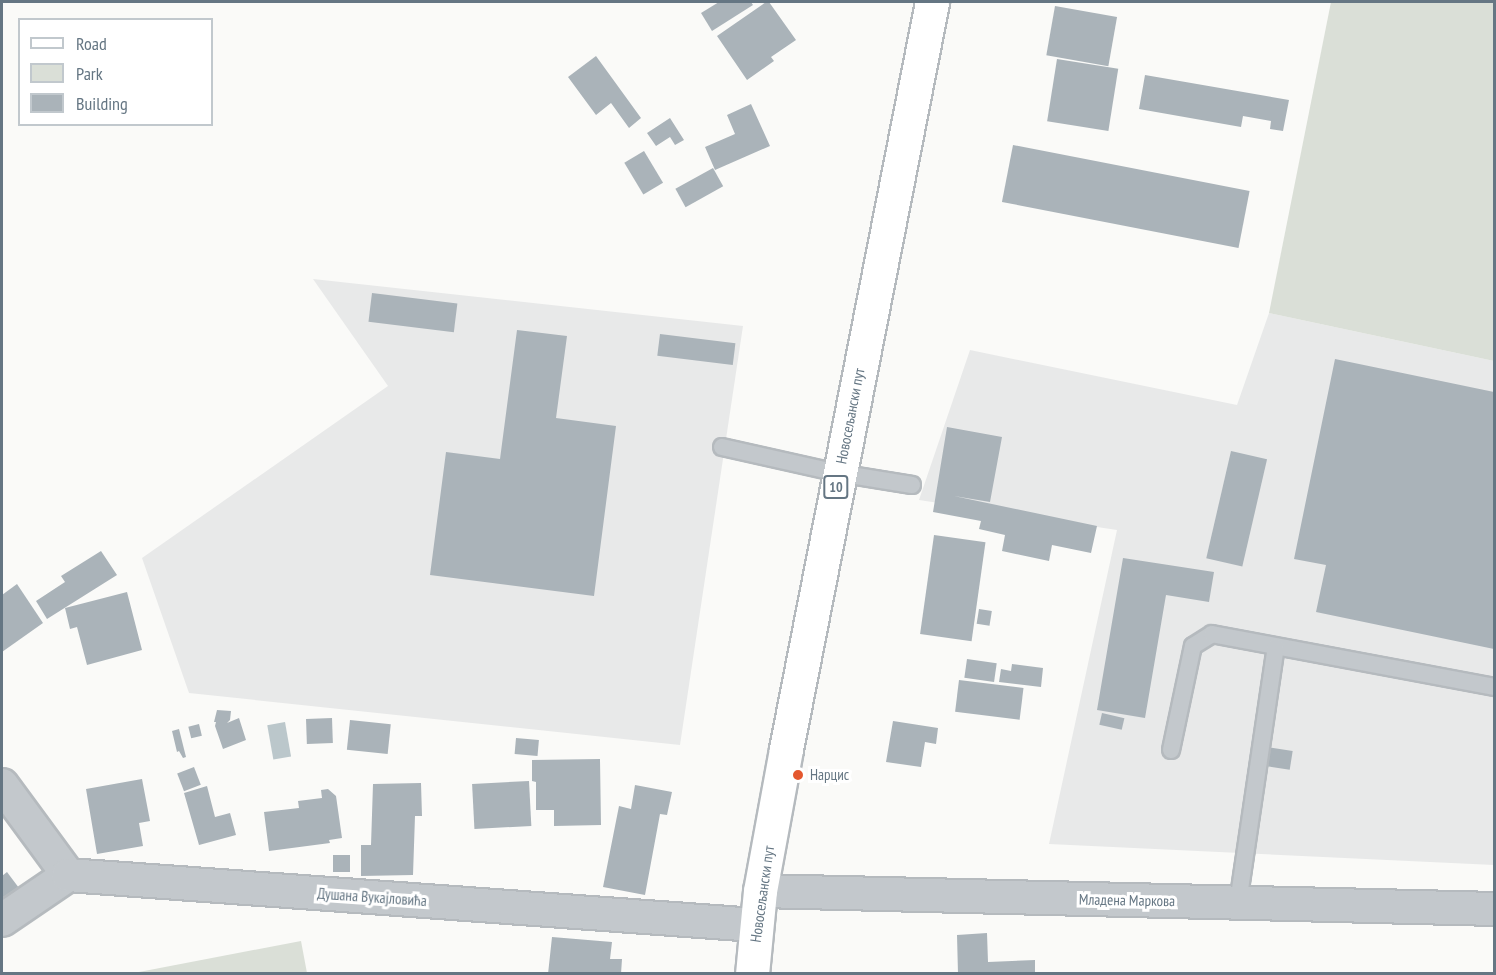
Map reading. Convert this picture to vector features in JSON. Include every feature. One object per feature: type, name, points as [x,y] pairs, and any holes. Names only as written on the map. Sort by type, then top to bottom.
[{"type":"main road","name":"Новосељански пут","points":[[752,974],[760,891],[838,473],[932,2]]},
{"type":"street","points":[[2,785],[68,875],[2,920]]},
{"type":"street","name":"Душана Вукајловића","points":[[68,875],[756,925]]},
{"type":"street","name":"Младена Маркова","points":[[760,891],[1494,909]]},
{"type":"lane","points":[[722,447],[838,473],[912,485]]},
{"type":"lane","points":[[1171,750],[1193,646],[1212,634],[1494,687]]},
{"type":"lane","points":[[1238,903],[1276,647]]},
{"type":"shaded area","points":[[313,279],[743,326],[680,745],[189,693],[142,558],[388,386]]},
{"type":"shaded area","points":[[1269,313],[1494,361],[1494,865],[1049,844],[1117,530],[919,500],[970,350],[1237,405]]},
{"type":"shaded area","points":[[285,722],[291,756],[273,760],[267,725]]},
{"type":"green space","points":[[1331,2],[1494,2],[1494,361],[1269,313]]},
{"type":"green space","points":[[301,941],[307,973],[139,973],[139,972]]},
{"type":"building","points":[[719,2],[751,2],[753,5],[712,31],[701,13]]},
{"type":"building","points":[[769,2],[796,40],[771,57],[774,61],[747,80],[717,36]]},
{"type":"building","points":[[1055,6],[1117,17],[1108,66],[1046,55]]},
{"type":"building","points":[[596,56],[641,118],[629,128],[611,103],[596,115],[568,77]]},
{"type":"building","points":[[1057,59],[1118,69],[1108,131],[1047,121]]},
{"type":"building","points":[[1145,75],[1289,100],[1283,131],[1270,129],[1271,121],[1243,116],[1241,127],[1139,109]]},
{"type":"building","points":[[751,104],[770,146],[715,170],[705,147],[735,134],[727,115]]},
{"type":"building","points":[[670,118],[684,140],[675,145],[670,137],[656,146],[647,133]]},
{"type":"building","points":[[1013,145],[1250,191],[1239,248],[1002,202]]},
{"type":"building","points":[[644,151],[663,183],[643,195],[624,163]]},
{"type":"building","points":[[713,168],[723,186],[686,207],[675,189]]},
{"type":"building","points":[[372,293],[457,303],[454,332],[368,322]]},
{"type":"building","points":[[517,330],[567,336],[556,418],[616,426],[594,596],[430,575],[446,452],[500,459]]},
{"type":"building","points":[[660,334],[735,343],[733,365],[657,356]]},
{"type":"building","points":[[1335,359],[1494,392],[1494,649],[1316,612],[1326,565],[1294,559]]},
{"type":"building","points":[[947,427],[1002,437],[990,502],[954,496],[1097,526],[1091,553],[1052,545],[1049,561],[1002,551],[1005,535],[979,529],[981,521],[933,512]]},
{"type":"building","points":[[1231,451],[1267,459],[1242,567],[1206,558]]},
{"type":"building","points":[[934,535],[985,542],[972,641],[920,634]]},
{"type":"building","points":[[101,551],[117,575],[47,619],[36,601],[65,582],[61,576]]},
{"type":"building","points":[[1123,558],[1214,572],[1209,602],[1166,595],[1145,718],[1097,710]]},
{"type":"building","points":[[17,584],[43,623],[2,652],[2,595]]},
{"type":"building","points":[[127,592],[142,650],[87,665],[77,627],[70,629],[65,608]]},
{"type":"building","points":[[979,609],[992,611],[989,626],[977,624]]},
{"type":"building","points":[[967,659],[997,663],[994,682],[964,678]]},
{"type":"building","points":[[1012,664],[1043,668],[1041,687],[999,682],[1001,669],[1011,671]]},
{"type":"building","points":[[959,680],[1024,688],[1020,720],[955,712]]},
{"type":"building","points":[[217,710],[231,711],[230,720],[227,723],[239,718],[246,740],[223,749],[215,726],[216,722],[214,722]]},
{"type":"building","points":[[1102,713],[1124,718],[1122,730],[1099,725]]},
{"type":"building","points":[[332,718],[333,743],[307,744],[306,719]]},
{"type":"building","points":[[350,720],[391,724],[388,754],[347,750]]},
{"type":"building","points":[[893,721],[938,728],[936,744],[925,742],[921,767],[886,762]]},
{"type":"building","points":[[199,724],[202,736],[191,738],[188,727]]},
{"type":"building","points":[[179,729],[186,757],[183,758],[179,751],[177,752],[172,731]]},
{"type":"building","points":[[516,738],[539,740],[538,756],[515,754]]},
{"type":"building","points":[[1267,747],[1293,751],[1290,770],[1264,766]]},
{"type":"building","points":[[600,759],[601,825],[554,826],[554,810],[536,810],[536,782],[532,781],[532,760]]},
{"type":"building","points":[[194,767],[201,785],[184,791],[177,773]]},
{"type":"building","points":[[142,779],[150,821],[139,823],[143,846],[97,854],[86,789]]},
{"type":"building","points":[[529,781],[531,826],[474,829],[472,784]]},
{"type":"building","points":[[421,783],[422,816],[415,816],[413,875],[361,876],[361,845],[371,845],[373,784]]},
{"type":"building","points":[[635,785],[672,792],[667,815],[660,814],[645,895],[603,887],[619,806],[631,809]]},
{"type":"building","points":[[207,786],[215,817],[230,813],[236,835],[199,845],[184,793]]},
{"type":"building","points":[[328,789],[336,796],[342,838],[329,840],[330,843],[269,851],[264,812],[299,808],[298,801],[322,798],[321,790]]},
{"type":"building","points":[[333,855],[350,855],[350,872],[333,872]]},
{"type":"building","points":[[7,872],[22,892],[2,907],[2,876]]},
{"type":"building","points":[[987,933],[988,962],[1035,960],[1035,974],[958,974],[957,935]]},
{"type":"building","points":[[552,937],[612,942],[610,959],[622,959],[621,974],[548,974]]},
{"type":"place","name":"Нарцис","points":[[798,775]]}]
